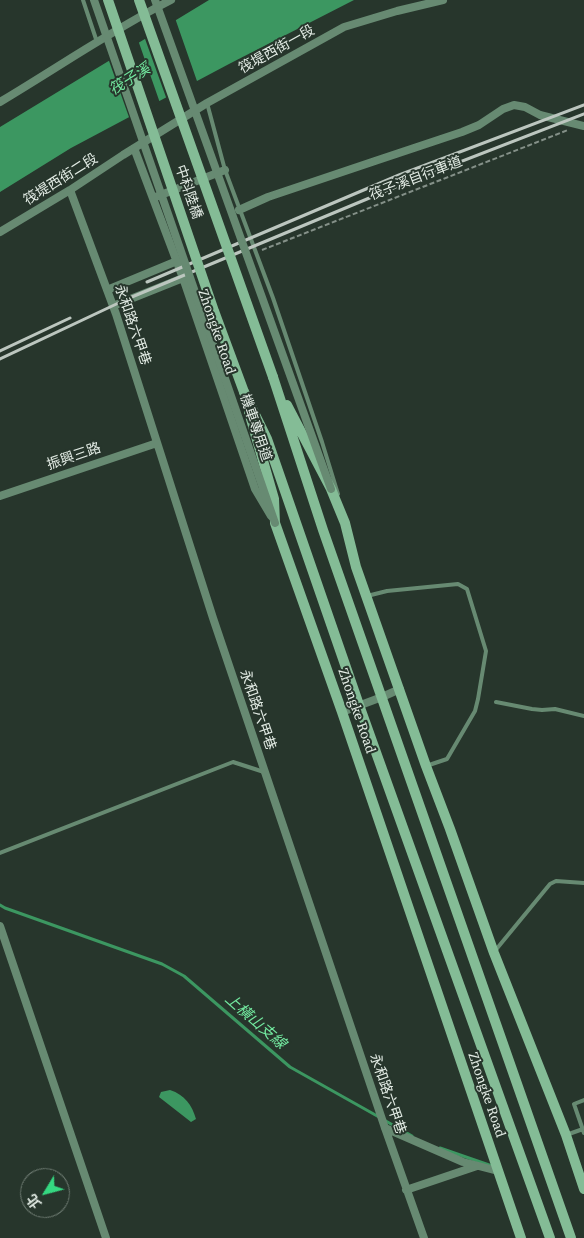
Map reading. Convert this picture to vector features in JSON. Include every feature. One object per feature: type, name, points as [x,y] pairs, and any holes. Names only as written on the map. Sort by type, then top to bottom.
[{"type":"street","name":"機車專用道","points":[[94,0],[275,523]]},
{"type":"street","name":"中科陸橋","points":[[108,0],[214,311],[244,392]]},
{"type":"street","name":"中科陸橋","points":[[139,0],[273,377]]},
{"type":"street","points":[[155,0],[331,489],[345,523],[356,567],[426,766],[494,953],[566,1135],[584,1189]]},
{"type":"street","points":[[0,102],[169,0]]},
{"type":"street","name":"筏堤西街一段","points":[[134,148],[207,103],[344,27],[443,0]]},
{"type":"street","points":[[239,210],[268,197],[462,132],[479,125],[503,109],[514,105],[525,107],[540,115],[582,126]]},
{"type":"street","name":"Zhongke Road","points":[[134,148],[183,278],[255,488],[275,523],[342,712],[521,1238]]},
{"type":"street","name":"筏堤西街二段","points":[[0,232],[70,190],[134,148]]},
{"type":"street","points":[[153,198],[225,170]]},
{"type":"street","name":"永和路六甲巷","points":[[70,190],[113,306],[213,618],[406,1190],[424,1238]]},
{"type":"street","points":[[107,290],[177,262]]},
{"type":"street","points":[[113,306],[183,278]]},
{"type":"street","points":[[273,377],[331,489]]},
{"type":"street","points":[[273,377],[323,530],[572,1238]]},
{"type":"street","points":[[244,392],[274,499],[275,523]]},
{"type":"street","name":"Zhongke Road","points":[[244,392],[267,439],[359,705],[550,1238]]},
{"type":"street","name":"振興三路","points":[[0,496],[157,443]]},
{"type":"street","points":[[342,712],[400,689]]},
{"type":"street","points":[[0,926],[106,1238]]},
{"type":"street","points":[[385,1128],[463,1162],[498,1171]]},
{"type":"street","points":[[406,1190],[477,1166]]},
{"type":"lane","points":[[83,0],[97,42]]},
{"type":"lane","points":[[207,103],[225,170],[273,298],[322,442],[345,523]]},
{"type":"lane","points":[[367,596],[387,591],[458,584],[467,589],[486,651],[478,699],[475,711],[447,759],[426,766]]},
{"type":"lane","points":[[496,702],[532,709],[555,709],[584,716]]},
{"type":"lane","points":[[0,853],[233,762],[266,773]]},
{"type":"lane","points":[[494,953],[550,884],[556,881],[584,883]]},
{"type":"lane","points":[[566,1135],[583,1131],[574,1104],[584,1100]]},
{"type":"path","name":"筏子溪自行車道","points":[[255,252],[582,126]]},
{"type":"water","name":"筏子溪","points":[[209,0],[354,0],[71,148],[0,192],[0,127]]},
{"type":"water","points":[[170,1090],[187,1101],[196,1119],[191,1122],[159,1097],[161,1092]]},
{"type":"pier","points":[[175,18],[198,84],[167,100],[144,36]]},
{"type":"pier","points":[[138,40],[160,103],[130,120],[108,58]]},
{"type":"waterway","name":"上橫山支線","points":[[0,905],[162,964],[184,976],[290,1067],[379,1117]]},
{"type":"waterway","name":"上橫山支線","points":[[384,1120],[412,1136]]},
{"type":"waterway","name":"上橫山支線","points":[[440,1148],[492,1166]]},
{"type":"railway","points":[[147,282],[399,175],[584,105]]},
{"type":"railway","points":[[0,359],[127,299],[403,184],[584,114]]},
{"type":"railway","points":[[0,351],[70,318]]}]
